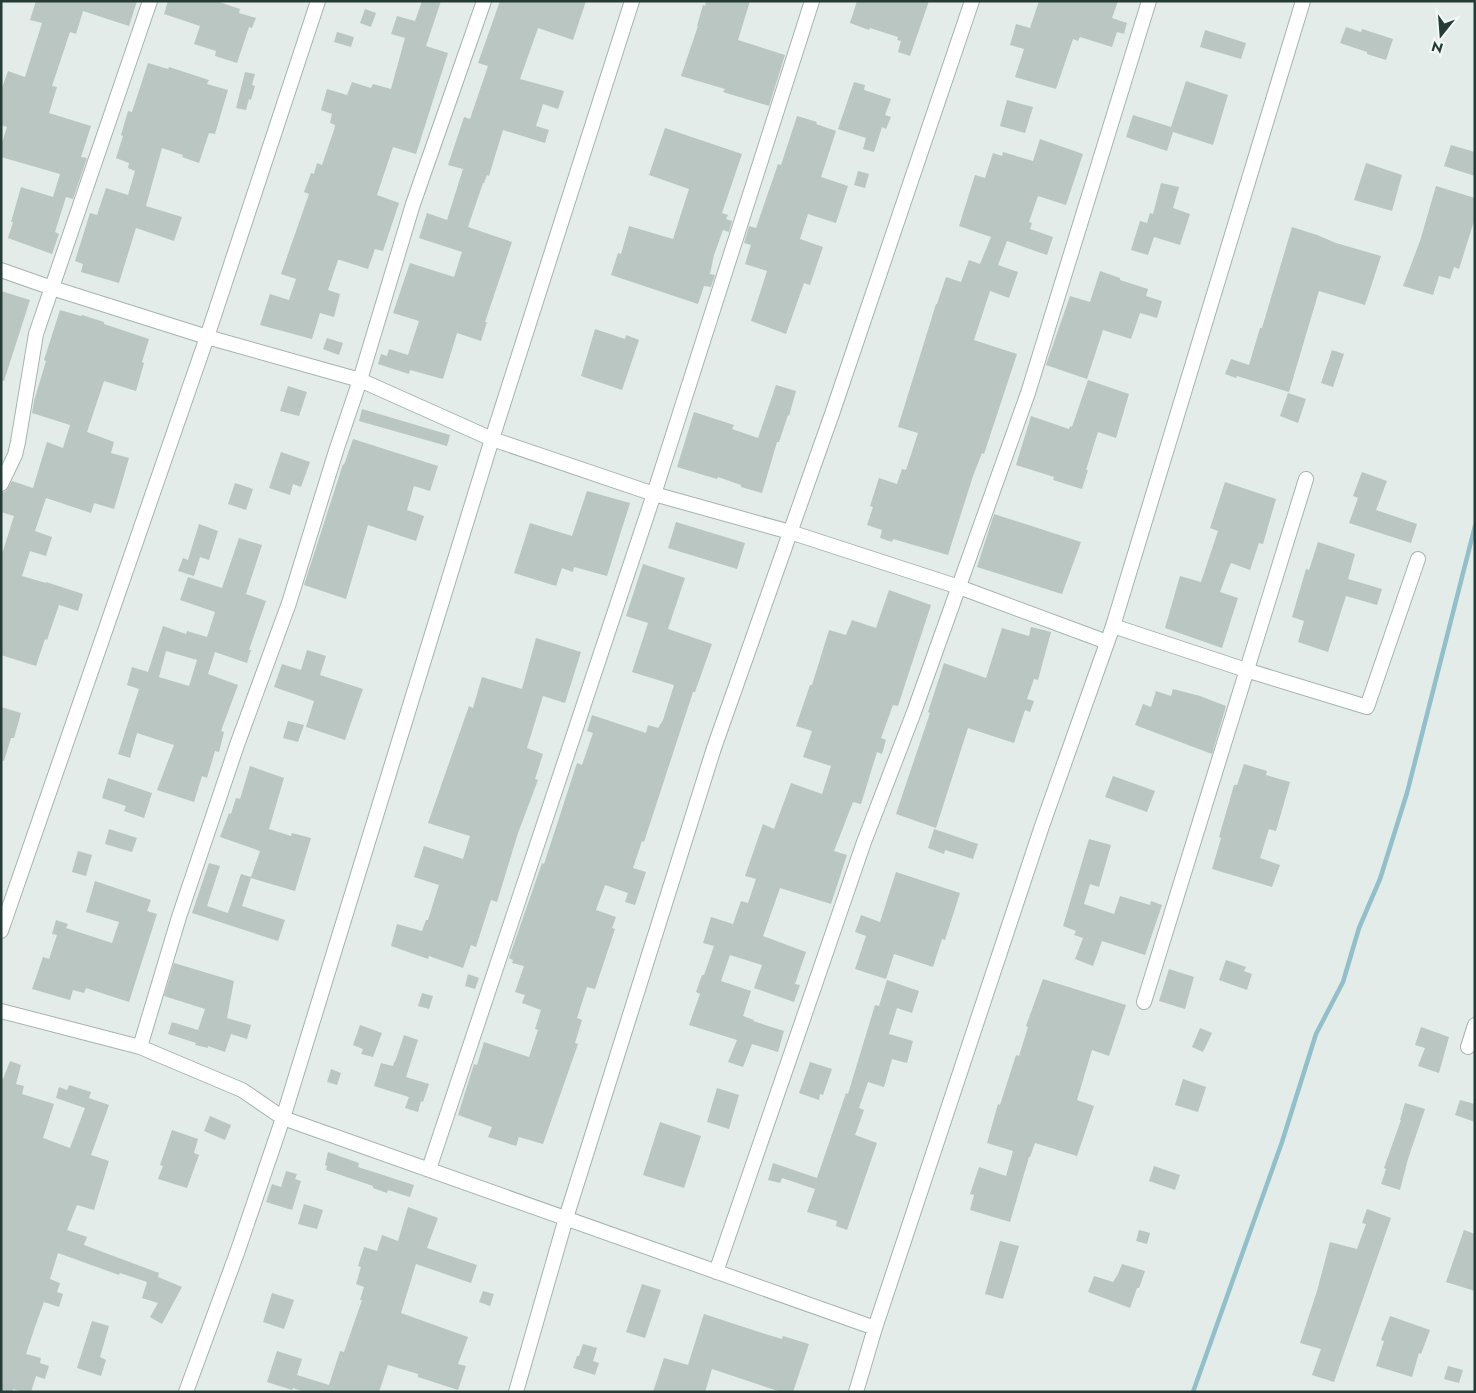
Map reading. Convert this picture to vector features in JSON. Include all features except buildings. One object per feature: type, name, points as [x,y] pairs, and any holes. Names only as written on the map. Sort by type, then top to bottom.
[{"type":"street","points":[[1,484],[15,455],[36,334],[150,1]]},
{"type":"street","points":[[1,931],[207,337],[318,1]]},
{"type":"street","points":[[140,1047],[179,917],[237,745],[289,603],[360,380],[413,204],[484,1]]},
{"type":"street","points":[[186,1392],[284,1118],[492,439],[632,1]]},
{"type":"street","points":[[429,1169],[654,494],[812,1]]},
{"type":"street","points":[[516,1392],[566,1218],[717,739],[833,411],[972,1]]},
{"type":"street","points":[[716,1272],[864,842],[914,712],[1028,393],[1149,1]]},
{"type":"street","points":[[856,1392],[875,1328],[1042,826],[1107,642],[1303,1]]},
{"type":"street","points":[[1,270],[207,337],[360,380],[492,439],[654,494],[790,532],[959,587],[1107,642]]},
{"type":"street","points":[[1144,1002],[1306,479]]},
{"type":"street","points":[[1112,626],[1367,707],[1418,559]]},
{"type":"street","points":[[1,1012],[140,1047],[242,1090],[284,1118],[875,1328]]},
{"type":"street","points":[[1468,1047],[1475,1025]]},
{"type":"waterway","points":[[1193,1392],[1282,1142],[1316,1034],[1343,982],[1359,928],[1380,879],[1407,793],[1475,526]]}]
